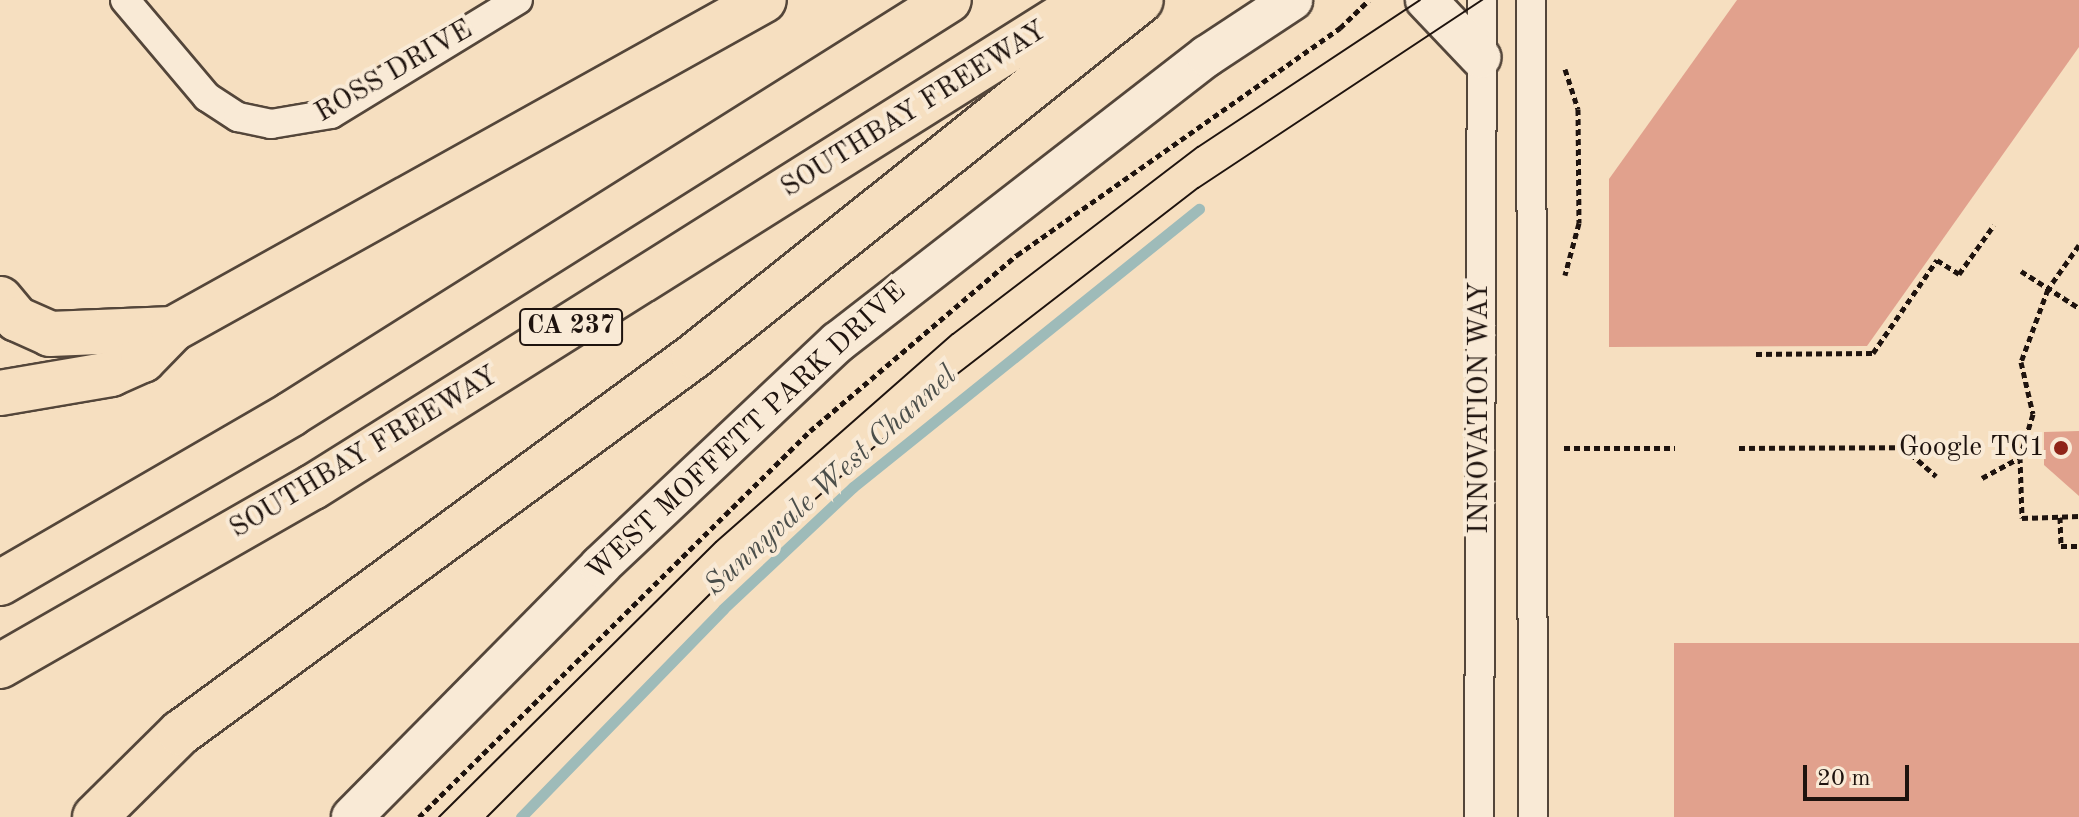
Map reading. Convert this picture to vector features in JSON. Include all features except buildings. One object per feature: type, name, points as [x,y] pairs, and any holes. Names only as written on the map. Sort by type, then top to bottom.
[{"type":"highway","points":[[0,393],[111,374],[143,360],[173,329],[764,0]]},
{"type":"highway","name":"CA 237","points":[[0,583],[304,406],[949,0]]},
{"type":"highway","name":"SOUTHBAY FREEWAY","points":[[0,666],[353,462],[1088,0]]},
{"type":"highway","points":[[95,817],[180,733],[694,356],[1141,0]]},
{"type":"highway","points":[[0,299],[17,319],[50,334],[173,329]]},
{"type":"main road","name":"WEST MOFFETT PARK DRIVE","points":[[352,817],[600,566],[838,342],[1207,56],[1292,0]]},
{"type":"main road","points":[[1426,0],[1480,57]]},
{"type":"street","name":"ROSS DRIVE","points":[[125,0],[207,97],[238,117],[271,124],[331,114],[518,0]]},
{"type":"street","name":"INNOVATION WAY","points":[[1479,817],[1482,0]]},
{"type":"street","name":"INNOVATION WAY","points":[[1531,0],[1533,817]]},
{"type":"path","points":[[419,817],[810,431],[1017,255],[1328,37],[1369,0]]},
{"type":"path","points":[[1562,55],[1578,109],[1579,223],[1563,283]]},
{"type":"path","points":[[1756,354],[1873,353],[1937,260],[1959,274],[1994,225]]},
{"type":"path","points":[[2079,245],[2048,289],[2021,362],[2033,414],[2020,457],[2022,518],[2079,516]]},
{"type":"path","points":[[2021,271],[2079,308]]},
{"type":"path","points":[[1739,448],[1903,447],[1936,476]]},
{"type":"path","points":[[1563,448],[1675,448]]},
{"type":"path","points":[[1982,478],[2020,457]]},
{"type":"path","points":[[2060,517],[2061,546],[2079,546]]},
{"type":"waterway","name":"Sunnyvale West Channel","points":[[521,817],[723,609],[853,487],[1199,209]]},
{"type":"tram line","points":[[439,817],[716,542],[953,334],[1198,147],[1420,0]]},
{"type":"tram line","points":[[487,817],[726,578],[952,378],[1198,188],[1482,0]]},
{"type":"place","name":"Google TC1","points":[[2061,448]]}]
